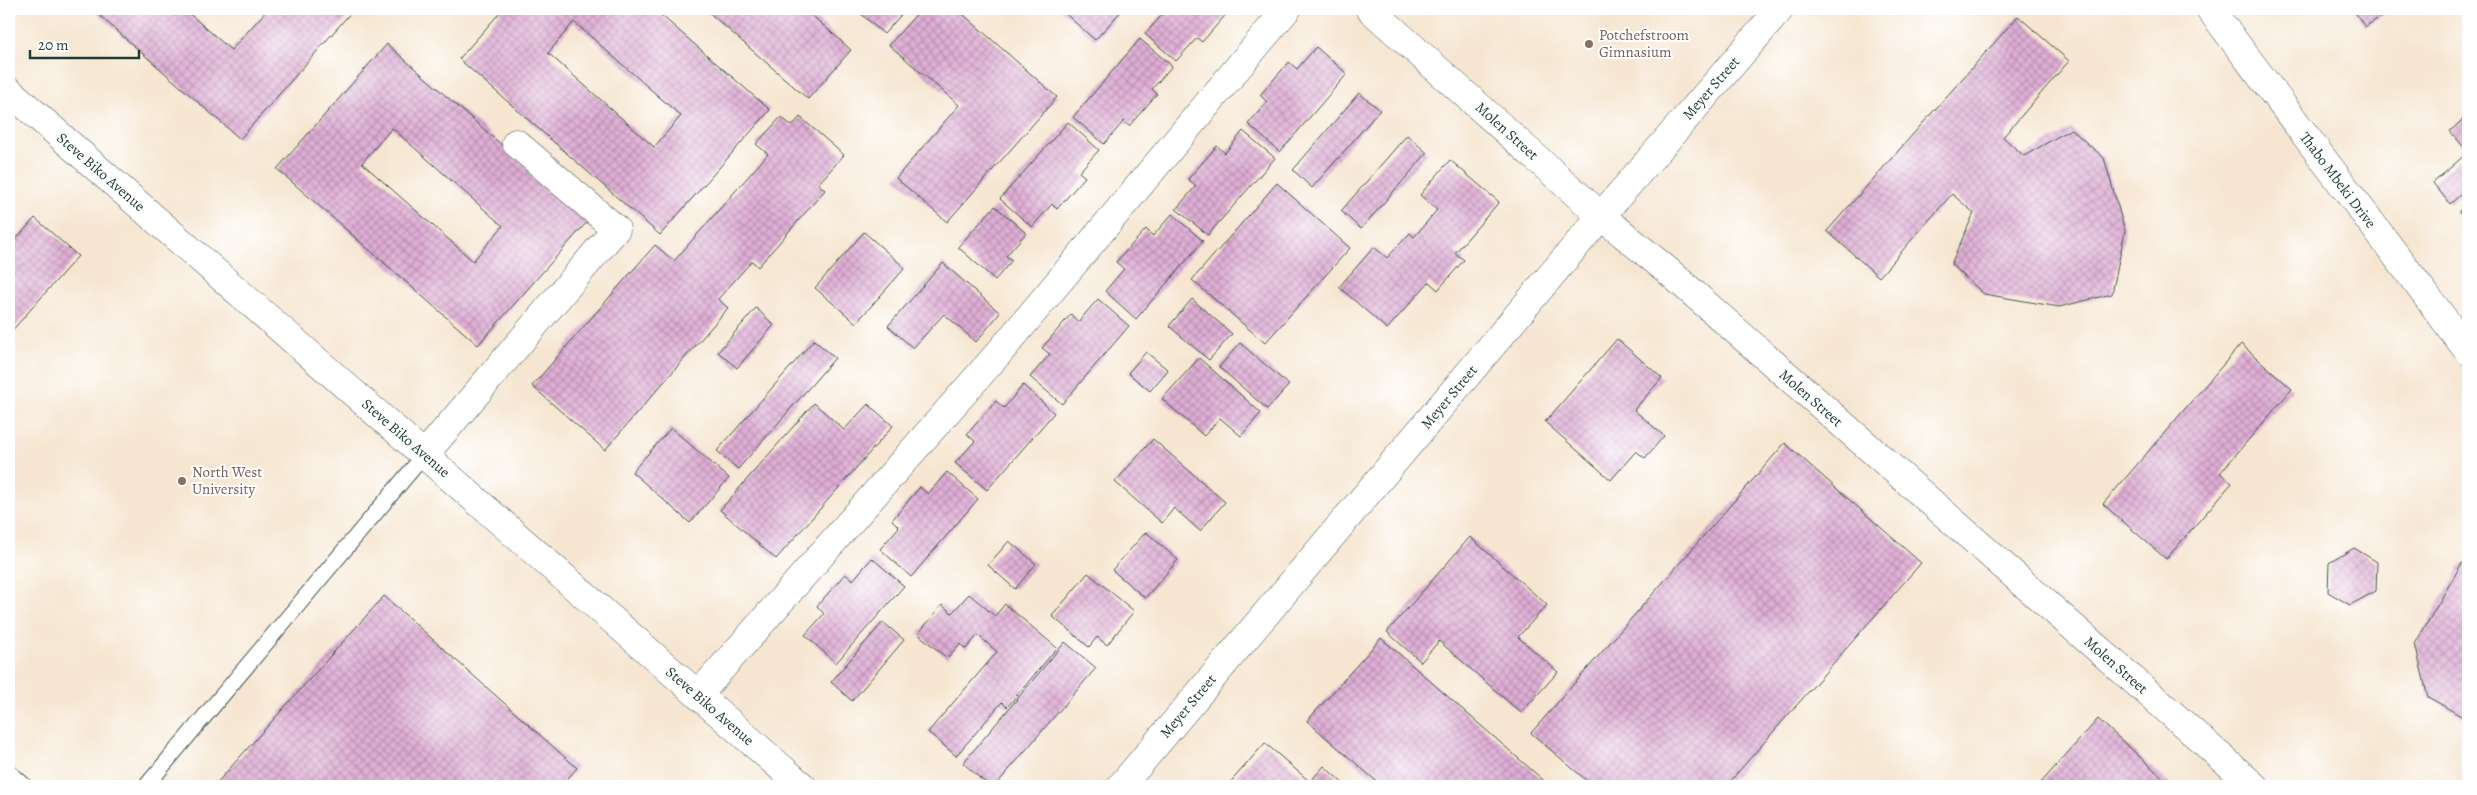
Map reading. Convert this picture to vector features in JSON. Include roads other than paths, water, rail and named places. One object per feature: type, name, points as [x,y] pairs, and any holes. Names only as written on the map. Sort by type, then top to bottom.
[{"type":"street","points":[[698,695],[1004,346],[1287,9]]},
{"type":"street","name":"Molen Street","points":[[1370,9],[1601,216],[1675,278],[2254,786]]},
{"type":"street","name":"Meyer Street","points":[[1121,786],[1601,216],[1780,9]]},
{"type":"street","name":"Thabo Mbeki Drive","points":[[2210,9],[2468,351]]},
{"type":"street","name":"Steve Biko Avenue","points":[[9,91],[802,786]]},
{"type":"street","points":[[425,454],[616,230],[516,143]]},
{"type":"lane","points":[[146,786],[425,454]]},
{"type":"lane","points":[[9,772],[25,786]]},
{"type":"place","name":"Potchefstroom Gimnasium","points":[[1589,44]]},
{"type":"place","name":"North West University","points":[[182,481]]}]
